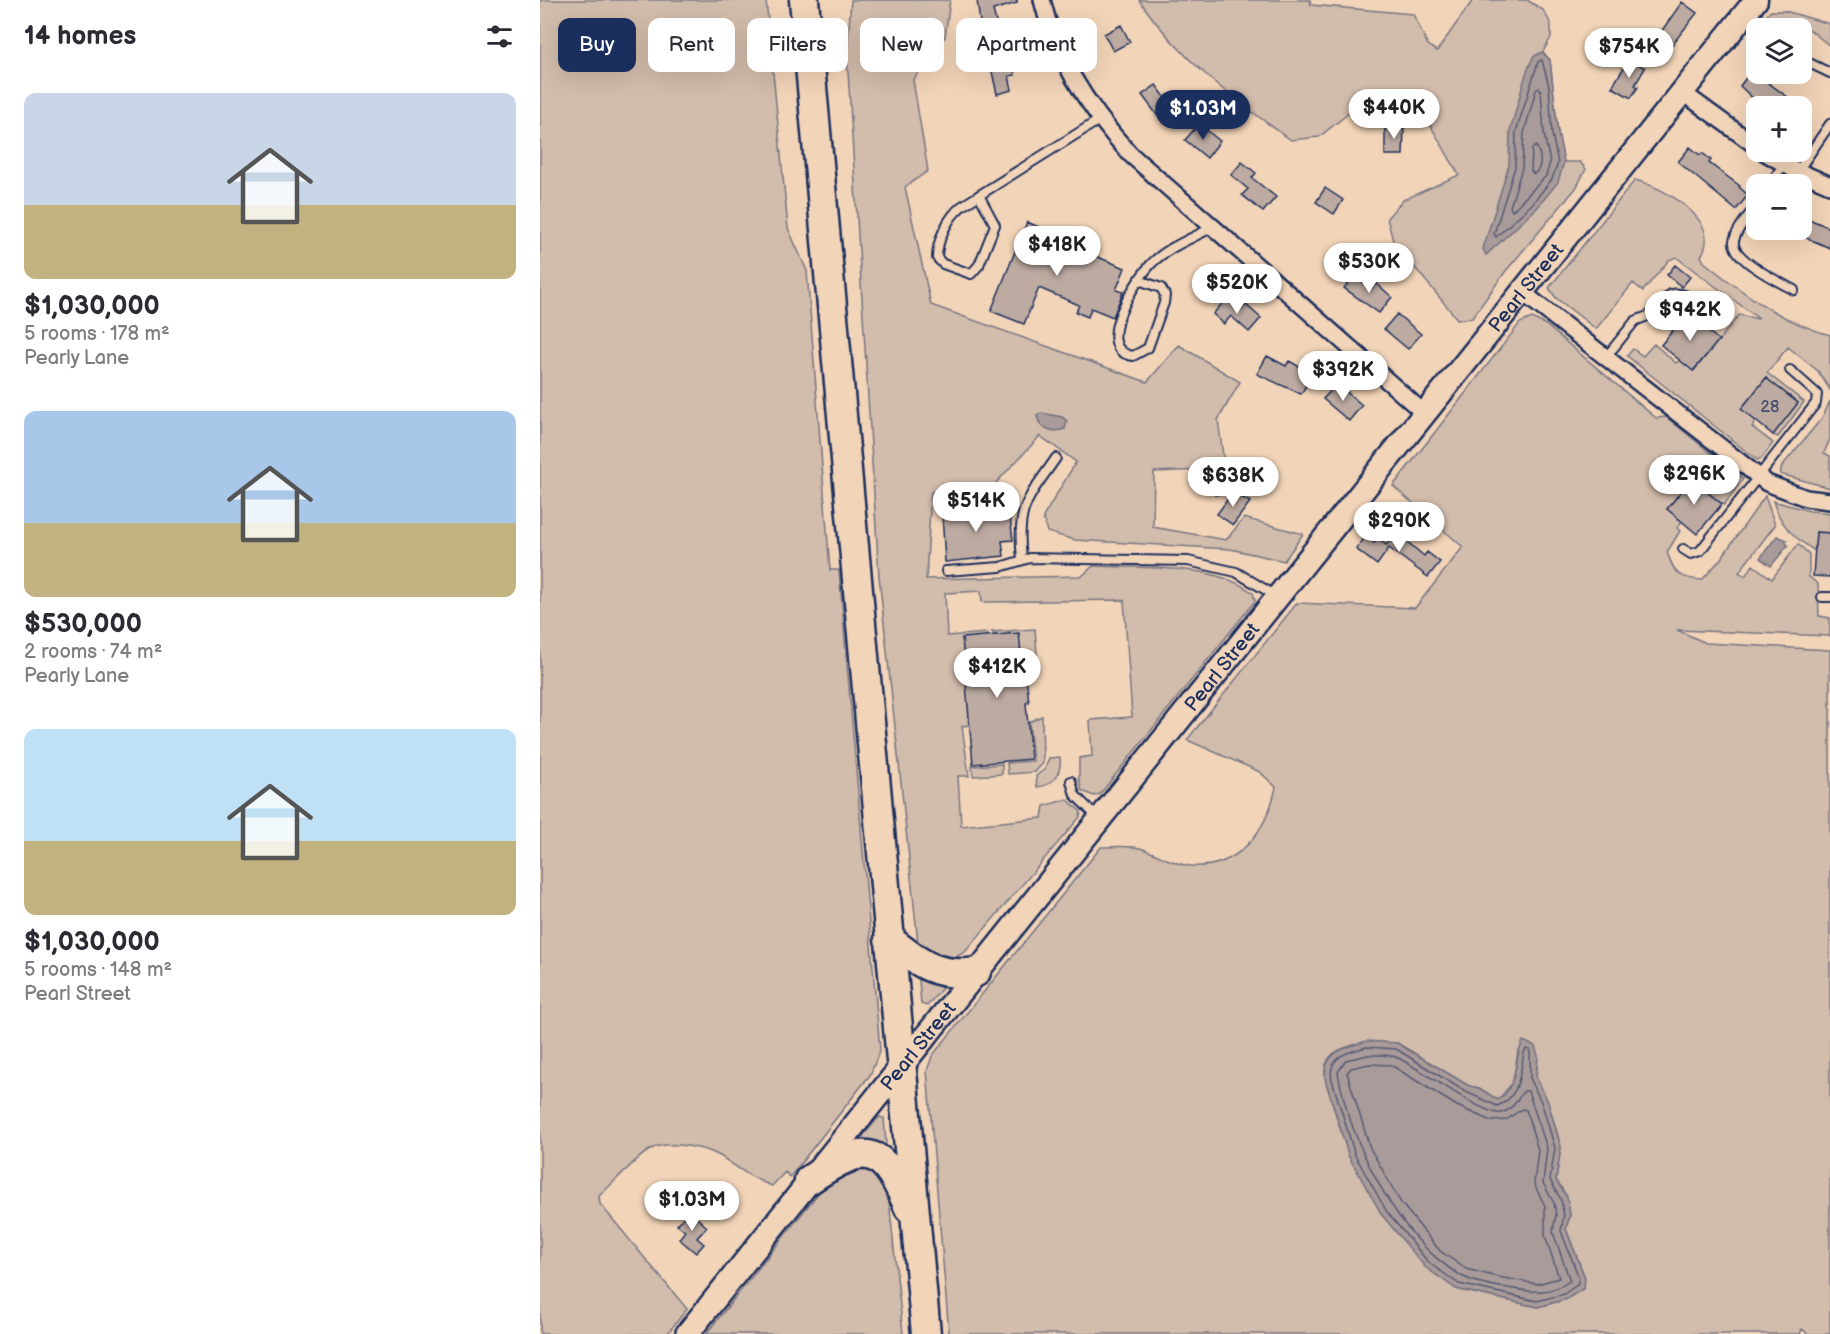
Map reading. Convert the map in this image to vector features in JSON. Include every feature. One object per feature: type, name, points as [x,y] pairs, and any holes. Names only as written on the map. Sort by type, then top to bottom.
[{"type":"highway","points":[[804,0],[926,1334]]},
{"type":"highway","points":[[890,939],[924,966],[952,973],[976,972]]},
{"type":"highway","points":[[809,1180],[850,1155],[874,1156],[885,1164],[895,1178],[917,1226]]},
{"type":"main road","name":"Pearl Street","points":[[687,1334],[1756,0]]},
{"type":"street","points":[[1042,0],[1069,71],[1099,120],[1130,154],[1424,413]]},
{"type":"street","points":[[1683,92],[1746,139]]},
{"type":"street","points":[[1781,162],[1830,185]]},
{"type":"street","points":[[1522,292],[1607,356],[1758,477],[1787,493],[1830,501]]},
{"type":"lane","points":[[1812,64],[1830,73]]},
{"type":"lane","points":[[979,195],[995,225],[976,271],[971,274],[944,264],[937,258],[937,251],[950,218],[979,195],[1099,120]]},
{"type":"lane","points":[[1783,174],[1830,124]]},
{"type":"lane","points":[[1746,221],[1736,237],[1735,249],[1739,255],[1756,268],[1794,290]]},
{"type":"lane","points":[[1139,280],[1161,288],[1165,299],[1148,348],[1133,356],[1121,352],[1114,339],[1125,307],[1139,280],[1163,255],[1213,227]]},
{"type":"lane","points":[[1607,356],[1635,321],[1650,315],[1671,294],[1682,294],[1690,298],[1715,318]]},
{"type":"lane","points":[[1683,549],[1691,554],[1700,551],[1818,398],[1813,389],[1790,370]]},
{"type":"lane","points":[[1022,559],[1019,524],[1022,512],[1056,458]]},
{"type":"lane","points":[[946,571],[1000,567],[1022,559],[1188,561],[1236,572],[1278,597]]},
{"type":"lane","points":[[1071,781],[1075,795],[1099,819]]},
{"type":"shaded area","points":[[540,0],[766,0],[768,18],[747,18],[747,72],[773,72],[788,228],[807,271],[830,570],[839,570],[880,1050],[870,1075],[790,1177],[785,1172],[772,1186],[713,1153],[696,1147],[667,1145],[658,1146],[644,1153],[599,1196],[600,1204],[687,1309],[667,1334],[540,1334]]},
{"type":"shaded area","points":[[851,0],[950,0],[944,38],[944,18],[860,18],[860,72],[919,72],[913,80],[928,171],[905,187],[931,305],[1147,382],[1179,345],[1240,382],[1218,420],[1225,469],[1154,472],[1153,527],[1226,540],[1244,518],[1303,534],[1284,561],[1230,549],[1075,540],[1047,532],[1043,517],[1076,462],[1040,436],[995,484],[931,492],[926,579],[1082,576],[1093,566],[1176,569],[1218,576],[1236,583],[1253,593],[1255,601],[1100,794],[1094,796],[1082,791],[1079,780],[1079,758],[1092,756],[1090,720],[1132,717],[1124,600],[982,602],[981,591],[945,593],[947,636],[987,633],[970,725],[962,726],[969,776],[958,776],[961,826],[1042,818],[1044,806],[1067,799],[1081,812],[1080,817],[965,952],[951,960],[921,949],[918,943],[879,576],[848,41]]},
{"type":"shaded area","points":[[1139,0],[1310,0],[1311,5],[1413,14],[1428,45],[1437,51],[1473,0],[1527,0],[1543,10],[1551,24],[1551,37],[1543,52],[1550,60],[1558,133],[1564,162],[1580,162],[1586,169],[1576,188],[1505,272],[1472,318],[1458,320],[1393,241],[1387,218],[1403,200],[1459,175],[1429,123],[1393,103],[1354,109],[1319,137],[1291,140],[1208,77],[1172,41]]},
{"type":"shaded area","points":[[1771,11],[1785,11],[1809,18],[1763,18]]},
{"type":"shaded area","points":[[1812,19],[1830,24],[1830,46],[1812,32]]},
{"type":"shaded area","points":[[1635,180],[1674,198],[1698,218],[1704,230],[1706,243],[1701,256],[1704,262],[1763,305],[1795,322],[1830,335],[1830,390],[1818,371],[1788,347],[1767,373],[1804,402],[1778,437],[1773,435],[1798,403],[1766,378],[1741,409],[1756,421],[1752,427],[1773,443],[1762,458],[1757,460],[1627,356],[1633,349],[1643,356],[1654,344],[1676,363],[1680,360],[1694,371],[1739,315],[1759,319],[1676,257],[1669,260],[1643,291],[1633,283],[1596,329],[1556,298],[1549,288]]},
{"type":"shaded area","points":[[1532,318],[1546,325],[1656,418],[1666,417],[1743,479],[1724,505],[1691,479],[1667,509],[1682,521],[1677,528],[1680,531],[1667,552],[1678,574],[1702,580],[1720,560],[1765,496],[1775,525],[1739,572],[1745,576],[1753,565],[1772,579],[1798,544],[1809,554],[1809,577],[1818,584],[1819,616],[1830,618],[1830,636],[1677,630],[1706,643],[1830,650],[1830,1334],[1808,1334],[1802,1329],[1800,1334],[949,1334],[927,1071],[932,1056],[1101,847],[1138,848],[1178,864],[1207,866],[1236,854],[1258,832],[1272,803],[1276,787],[1260,772],[1187,740],[1297,603],[1415,608],[1463,547],[1393,486],[1520,323]],"holes":[[[1397,1043],[1469,1086],[1479,1088],[1498,1100],[1513,1082],[1518,1051],[1538,1056],[1536,1077],[1548,1102],[1561,1147],[1556,1180],[1567,1197],[1570,1215],[1566,1229],[1585,1278],[1567,1299],[1538,1307],[1456,1289],[1349,1157],[1326,1082],[1325,1068],[1329,1058],[1337,1051],[1348,1047]]]},
{"type":"shaded area","points":[[1830,401],[1830,439],[1824,453],[1830,456],[1830,488],[1780,474],[1782,466],[1822,418]]},
{"type":"shaded area","points":[[1773,501],[1810,511],[1830,513],[1830,533],[1816,532],[1815,551],[1789,530]]},
{"type":"shaded area","points":[[1035,629],[1038,666],[1021,660],[992,632]]},
{"type":"shaded area","points":[[1042,716],[1043,763],[1035,772],[1008,774],[1007,763],[1033,761],[1029,722]]},
{"type":"shaded area","points":[[1060,757],[1060,768],[1055,778],[1048,784],[1037,787],[1036,776],[1045,769],[1049,758]]},
{"type":"shaded area","points":[[1002,764],[1002,774],[973,776],[972,766]]},
{"type":"shaded area","points":[[926,976],[941,979],[944,986],[927,1006],[921,1004],[919,981]]},
{"type":"shaded area","points":[[879,1117],[884,1118],[886,1144],[881,1148],[865,1143],[863,1136]]},
{"type":"shaded area","points":[[857,1162],[887,1182],[903,1334],[706,1334],[824,1186]]},
{"type":"water","points":[[1542,52],[1550,60],[1558,133],[1564,162],[1558,182],[1537,208],[1486,255],[1483,249],[1509,165],[1510,131],[1526,74],[1533,57]]},
{"type":"water","points":[[1041,413],[1062,417],[1067,421],[1065,429],[1056,431],[1044,427],[1037,416]]},
{"type":"water","points":[[1777,536],[1787,540],[1785,542],[1788,545],[1771,566],[1760,558]]},
{"type":"water","points":[[1367,1041],[1397,1043],[1469,1086],[1479,1088],[1498,1100],[1505,1094],[1513,1080],[1523,1041],[1535,1046],[1538,1056],[1536,1077],[1548,1102],[1561,1147],[1556,1180],[1567,1197],[1570,1215],[1566,1229],[1585,1278],[1584,1288],[1567,1299],[1538,1307],[1456,1289],[1425,1267],[1382,1215],[1349,1157],[1326,1082],[1325,1072],[1330,1058],[1342,1049]]},
{"type":"building","points":[[977,0],[1017,0],[1017,3],[993,10],[995,18],[979,18]]},
{"type":"building","points":[[1682,2],[1697,13],[1671,46],[1658,36]]},
{"type":"building","points":[[1121,25],[1130,42],[1113,51],[1104,34]]},
{"type":"building","points":[[1629,59],[1645,68],[1635,85],[1638,87],[1631,98],[1612,87]]},
{"type":"building","points":[[992,72],[1014,72],[1015,75],[1009,76],[1012,90],[997,94]]},
{"type":"building","points":[[1746,78],[1746,84],[1770,84],[1786,96],[1750,96],[1740,86]]},
{"type":"building","points":[[1156,85],[1171,105],[1157,115],[1142,95]]},
{"type":"building","points":[[1199,124],[1220,141],[1207,158],[1185,140]]},
{"type":"building","points":[[1385,125],[1404,126],[1403,155],[1385,155]]},
{"type":"building","points":[[1690,147],[1700,155],[1702,153],[1711,160],[1709,163],[1740,186],[1746,193],[1746,198],[1736,210],[1678,162]]},
{"type":"building","points":[[1242,162],[1256,173],[1252,178],[1276,197],[1263,212],[1242,195],[1248,189],[1231,175]]},
{"type":"building","points":[[1325,188],[1343,200],[1334,214],[1316,202]]},
{"type":"building","points":[[1812,220],[1830,228],[1830,248],[1811,240]]},
{"type":"building","points":[[1027,222],[1060,236],[1058,241],[1125,268],[1116,290],[1123,292],[1113,317],[1091,308],[1088,317],[1076,312],[1079,305],[1039,288],[1024,324],[991,311]]},
{"type":"building","points":[[1675,265],[1690,277],[1682,287],[1667,275]]},
{"type":"building","points":[[1355,275],[1371,289],[1376,283],[1392,297],[1379,313],[1344,288]]},
{"type":"building","points":[[1228,297],[1241,310],[1246,305],[1261,318],[1249,332],[1231,316],[1224,324],[1213,314]]},
{"type":"building","points":[[1397,314],[1421,334],[1408,349],[1384,329]]},
{"type":"building","points":[[1686,314],[1719,340],[1693,371],[1661,345]]},
{"type":"building","points":[[1267,356],[1286,366],[1289,361],[1313,374],[1301,394],[1257,374]]},
{"type":"building","points":[[1766,378],[1798,403],[1773,435],[1741,409]]},
{"type":"building","points":[[1337,384],[1362,405],[1349,421],[1323,399]]},
{"type":"building","points":[[1691,479],[1722,504],[1697,534],[1667,509]]},
{"type":"building","points":[[1229,480],[1231,491],[1215,495],[1213,483]]},
{"type":"building","points":[[1233,492],[1250,502],[1233,525],[1217,514]]},
{"type":"building","points":[[1008,504],[1013,540],[1002,541],[1004,556],[945,562],[942,513]]},
{"type":"building","points":[[1816,532],[1830,533],[1830,577],[1813,576]]},
{"type":"building","points":[[1397,533],[1424,556],[1427,552],[1440,562],[1428,577],[1389,548],[1377,565],[1356,549],[1366,536],[1374,543],[1378,538],[1386,545]]},
{"type":"building","points":[[1019,633],[1023,676],[1026,676],[1029,702],[1026,703],[1031,759],[973,764],[962,638]]},
{"type":"building","points":[[689,1211],[707,1227],[697,1238],[704,1244],[696,1253],[679,1239],[685,1231],[677,1225]]}]
